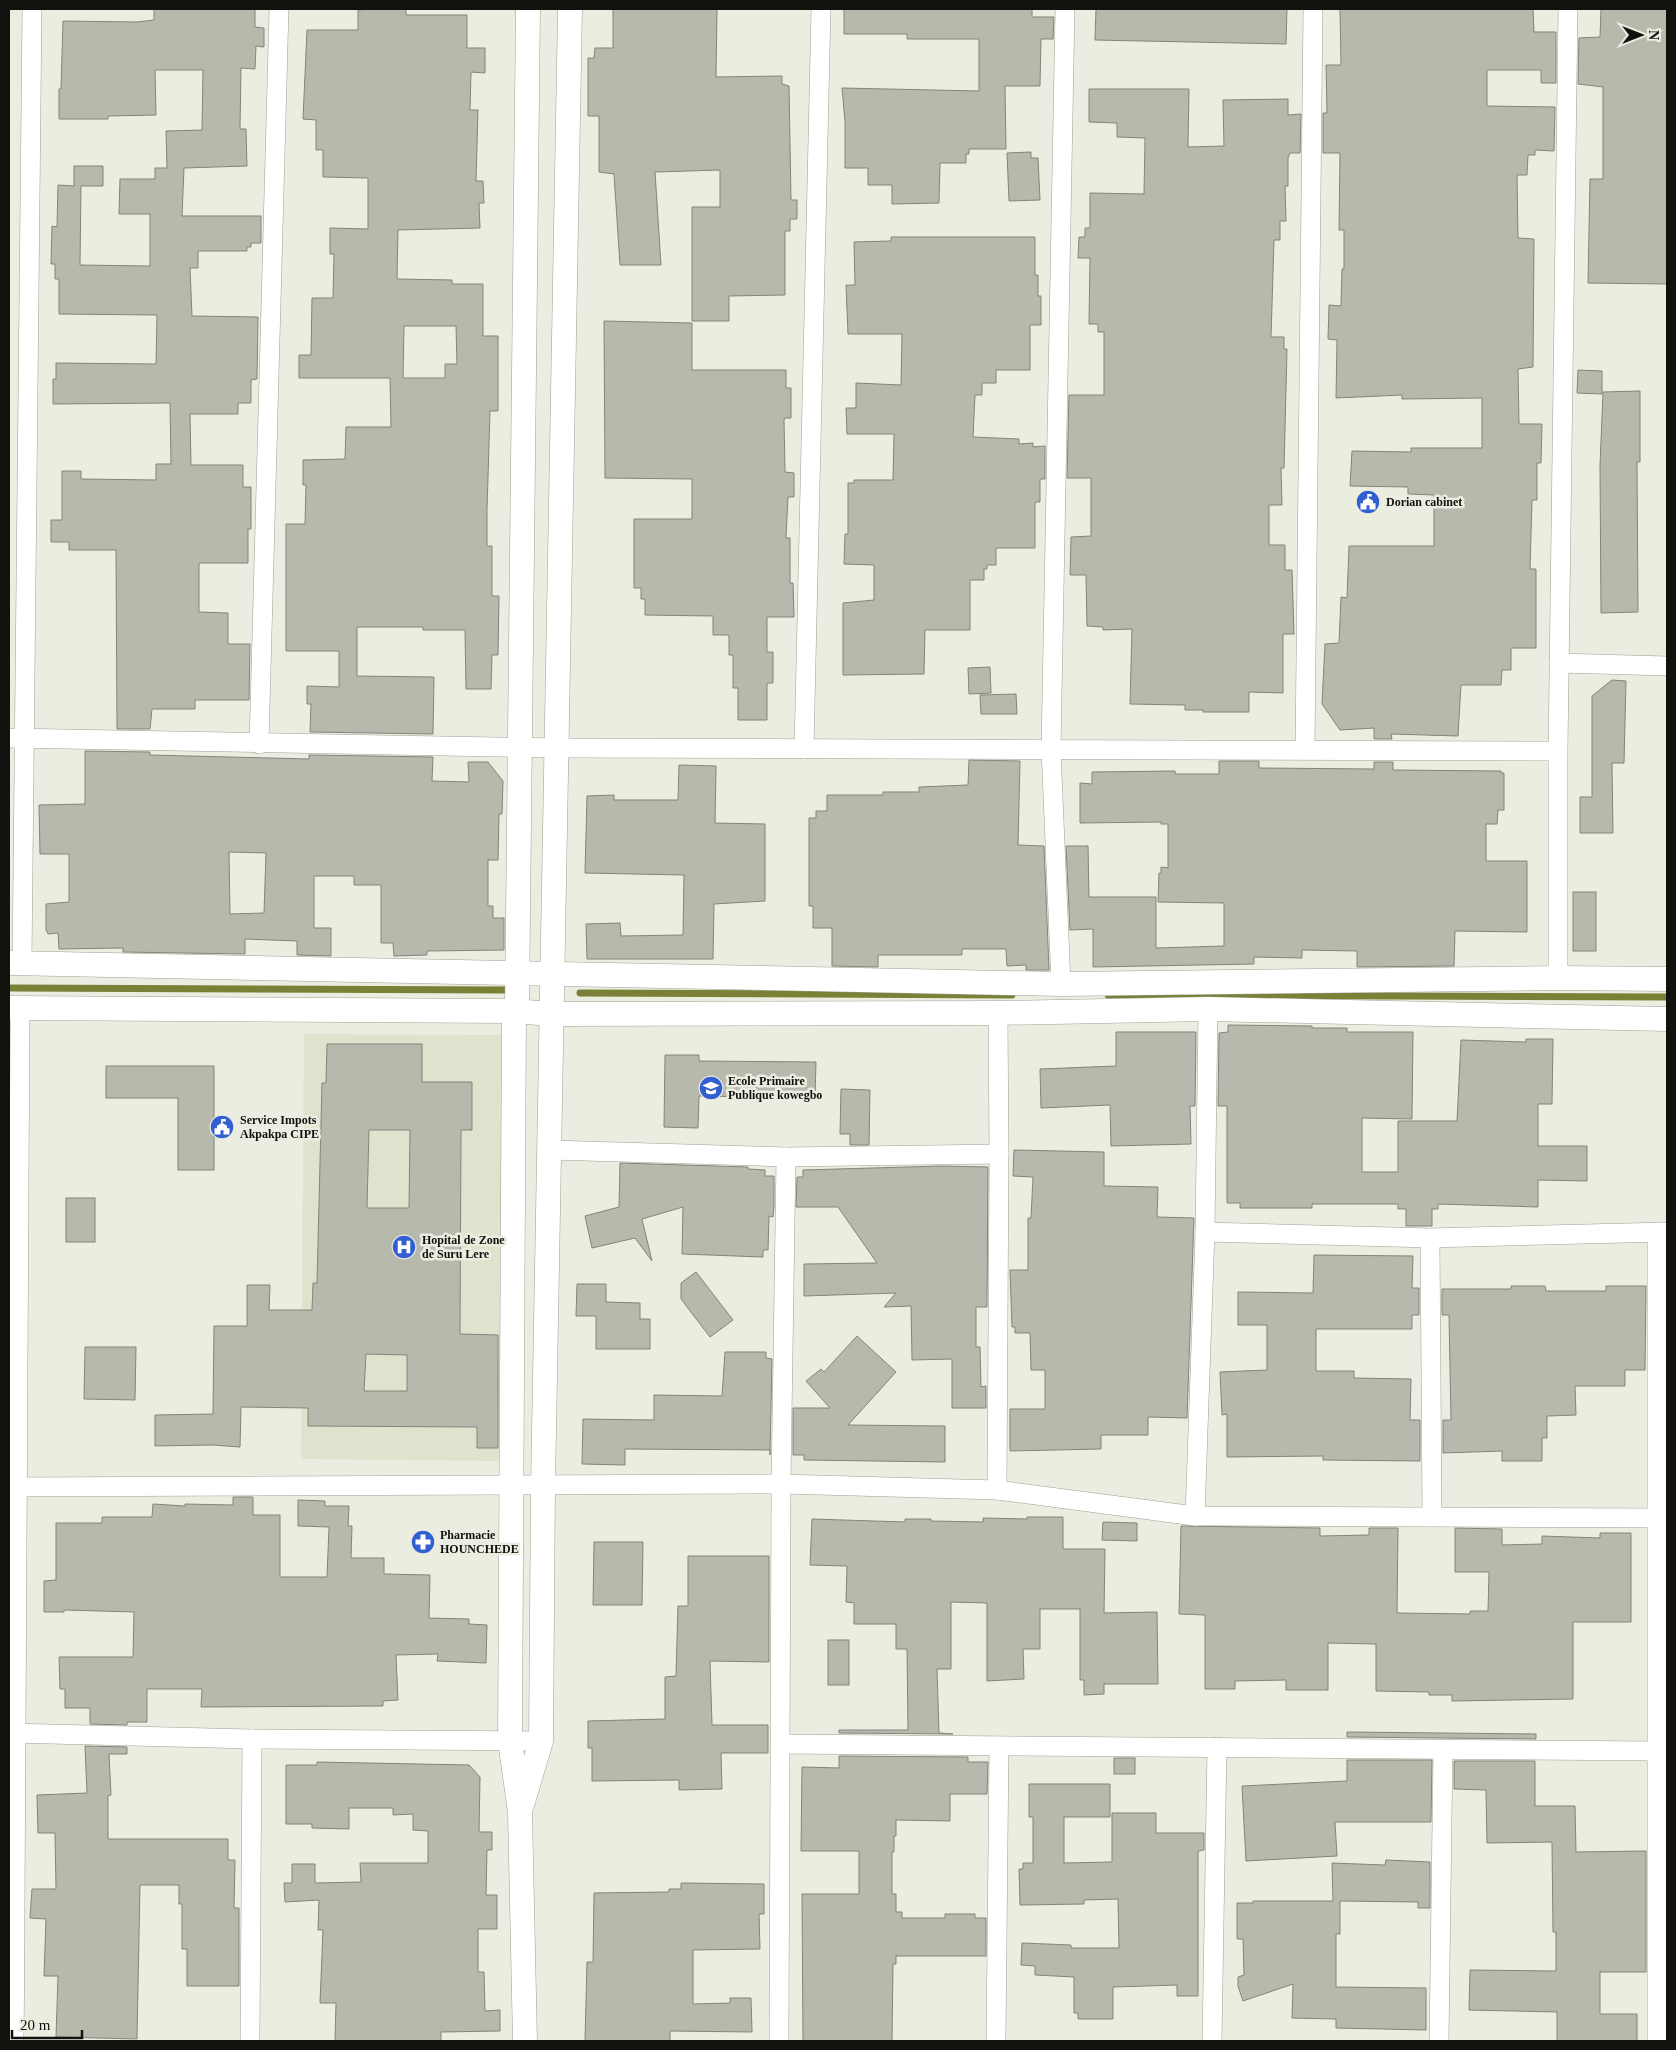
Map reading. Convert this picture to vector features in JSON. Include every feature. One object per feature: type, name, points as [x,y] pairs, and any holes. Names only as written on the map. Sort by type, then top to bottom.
[{"type":"street","points":[[32,9],[16,738],[15,963],[1061,984],[1558,978],[1667,979]]},
{"type":"street","points":[[259,744],[279,9]]},
{"type":"street","points":[[525,2041],[520,1812],[510,1741],[514,1011],[517,1006],[528,9]]},
{"type":"street","points":[[520,1812],[541,1741],[543,1486],[570,9]]},
{"type":"street","points":[[804,748],[821,9]]},
{"type":"street","points":[[1061,984],[1051,749],[1065,9]]},
{"type":"street","points":[[1304,750],[1313,9]]},
{"type":"street","points":[[1558,978],[1558,751],[1568,9]]},
{"type":"street","points":[[1559,662],[1667,666]]},
{"type":"street","points":[[16,738],[556,748],[1558,751]]},
{"type":"street","points":[[14,2041],[12,1487],[14,1008],[514,1011],[551,1014],[998,1013],[1208,1009],[1667,1019]]},
{"type":"street","points":[[1195,1516],[1204,1232],[1208,1009]]},
{"type":"street","points":[[997,1490],[998,1013]]},
{"type":"street","points":[[550,1150],[786,1157],[999,1154]]},
{"type":"street","points":[[779,2041],[781,1484],[786,1157]]},
{"type":"street","points":[[1204,1232],[1430,1238],[1662,1232],[1662,1518],[1656,1751],[1657,2041]]},
{"type":"street","points":[[1430,1238],[1432,1516]]},
{"type":"street","points":[[12,1487],[781,1484],[997,1490],[1195,1516],[1662,1518]]},
{"type":"street","points":[[13,1733],[252,1739],[541,1741]]},
{"type":"street","points":[[250,2041],[252,1739]]},
{"type":"street","points":[[781,1744],[1656,1751]]},
{"type":"street","points":[[996,2041],[999,1746]]},
{"type":"street","points":[[1212,2041],[1217,1747]]},
{"type":"street","points":[[1439,2041],[1443,1749]]},
{"type":"shaded area","name":"Hopital de Zone de Suru Lere","points":[[304,1034],[508,1035],[504,1461],[301,1459]]},
{"type":"building","points":[[154,9],[255,9],[255,27],[264,28],[264,47],[256,46],[255,69],[241,68],[240,129],[246,129],[247,166],[184,168],[182,216],[261,216],[261,243],[251,243],[251,247],[247,247],[247,251],[198,251],[198,268],[190,268],[192,316],[258,317],[257,379],[251,380],[251,403],[238,403],[238,414],[190,414],[191,465],[243,465],[243,487],[251,487],[251,529],[248,529],[248,563],[199,563],[199,612],[228,613],[228,644],[250,644],[249,700],[195,700],[195,709],[152,709],[150,729],[117,729],[116,550],[69,550],[69,542],[51,542],[51,520],[62,520],[62,471],[81,471],[81,479],[156,480],[156,464],[171,464],[170,403],[53,404],[53,379],[56,379],[56,363],[156,364],[157,315],[59,314],[59,279],[55,279],[55,264],[51,264],[52,226],[57,227],[58,185],[74,186],[74,166],[103,166],[103,186],[81,186],[80,265],[150,266],[150,214],[119,214],[120,179],[155,179],[155,168],[167,168],[166,131],[202,130],[203,70],[155,70],[156,115],[108,116],[108,119],[59,119],[59,89],[61,89],[63,21],[137,22],[154,20]]},
{"type":"building","points":[[406,9],[406,15],[467,15],[467,48],[485,48],[485,73],[471,72],[470,110],[478,110],[476,181],[483,181],[484,203],[479,203],[480,228],[398,230],[397,279],[452,280],[452,284],[483,284],[483,336],[498,336],[498,411],[490,411],[487,510],[487,546],[492,546],[492,596],[499,596],[498,655],[492,655],[491,689],[466,689],[465,630],[423,630],[423,627],[357,627],[357,676],[434,677],[433,734],[310,732],[311,704],[307,704],[307,686],[339,687],[339,651],[286,651],[286,524],[305,524],[306,485],[303,485],[303,460],[345,459],[346,427],[391,427],[390,378],[299,378],[299,355],[311,355],[312,298],[333,298],[334,254],[330,254],[330,228],[368,229],[368,178],[323,177],[323,150],[316,150],[316,120],[303,119],[307,30],[358,30],[358,10]],"holes":[[[404,326],[456,326],[457,364],[445,364],[445,378],[403,378]]]},
{"type":"building","points":[[613,9],[717,9],[716,77],[782,76],[782,84],[789,86],[791,200],[797,200],[797,219],[790,219],[790,231],[785,231],[785,295],[729,296],[729,321],[692,321],[692,207],[720,207],[720,170],[655,172],[661,265],[620,265],[614,174],[599,172],[599,116],[588,116],[588,58],[594,58],[595,48],[613,48]]},
{"type":"building","points":[[844,9],[1032,9],[1032,17],[1054,17],[1053,39],[1041,39],[1040,86],[1005,86],[1006,149],[969,149],[969,154],[966,154],[966,163],[940,163],[939,203],[892,204],[892,185],[868,185],[868,168],[845,168],[845,121],[842,88],[979,91],[979,39],[907,39],[907,34],[844,34]]},
{"type":"building","points":[[1096,9],[1287,9],[1286,44],[1095,40]]},
{"type":"building","points":[[1340,9],[1533,9],[1534,32],[1556,32],[1556,83],[1541,83],[1541,70],[1487,70],[1487,106],[1555,107],[1554,151],[1535,150],[1535,155],[1528,155],[1527,175],[1517,175],[1518,238],[1534,239],[1533,367],[1518,369],[1519,424],[1542,424],[1541,463],[1537,463],[1537,500],[1532,500],[1530,569],[1536,569],[1536,648],[1511,648],[1511,670],[1502,670],[1501,685],[1461,685],[1458,736],[1391,734],[1392,739],[1374,739],[1374,728],[1340,730],[1322,704],[1325,644],[1339,643],[1341,597],[1347,598],[1349,546],[1434,546],[1434,495],[1408,494],[1408,487],[1350,486],[1352,451],[1411,452],[1411,448],[1482,448],[1482,398],[1402,399],[1402,395],[1336,398],[1337,340],[1328,339],[1329,305],[1341,306],[1342,269],[1344,269],[1344,230],[1339,230],[1340,153],[1323,153],[1323,113],[1327,113],[1326,65],[1341,65]]},
{"type":"building","points":[[1601,9],[1667,9],[1667,284],[1588,283],[1590,179],[1603,179],[1603,87],[1578,84],[1579,38],[1600,37]]},
{"type":"building","points":[[1089,89],[1189,89],[1188,147],[1224,146],[1223,100],[1288,99],[1288,115],[1301,114],[1300,153],[1290,153],[1288,158],[1288,186],[1285,186],[1286,221],[1280,221],[1280,240],[1274,240],[1271,337],[1284,337],[1284,349],[1287,349],[1284,468],[1281,468],[1282,505],[1269,505],[1269,545],[1285,545],[1285,570],[1292,570],[1294,634],[1283,634],[1283,693],[1249,692],[1249,712],[1203,712],[1203,710],[1185,710],[1185,705],[1130,704],[1132,629],[1103,630],[1103,627],[1087,626],[1086,575],[1070,575],[1071,537],[1091,536],[1091,478],[1067,478],[1069,395],[1104,395],[1104,332],[1098,332],[1098,324],[1089,324],[1090,258],[1078,258],[1079,237],[1085,237],[1085,228],[1090,228],[1090,193],[1144,194],[1145,138],[1117,137],[1117,123],[1089,122]]},
{"type":"building","points":[[1031,152],[1031,158],[1038,158],[1040,200],[1009,201],[1007,153]]},
{"type":"building","points":[[891,237],[1035,237],[1035,275],[1038,275],[1038,296],[1041,296],[1041,325],[1030,325],[1030,370],[996,370],[996,383],[982,383],[982,395],[975,395],[973,437],[1019,439],[1019,444],[1033,443],[1033,447],[1045,446],[1045,479],[1040,479],[1040,502],[1035,502],[1035,548],[996,548],[996,565],[987,565],[987,569],[984,569],[984,580],[970,580],[970,630],[925,630],[924,674],[843,675],[843,603],[874,600],[874,565],[844,564],[845,534],[848,534],[848,483],[854,483],[854,480],[893,480],[894,434],[847,434],[846,408],[856,408],[856,383],[901,385],[902,334],[848,334],[846,285],[855,285],[854,242],[891,241]]},
{"type":"building","points":[[604,321],[692,323],[692,370],[786,370],[786,388],[791,388],[791,418],[785,418],[784,420],[785,472],[794,473],[794,497],[788,497],[786,538],[790,538],[790,583],[793,583],[794,617],[767,617],[767,652],[773,652],[773,683],[767,683],[767,720],[738,720],[738,688],[733,688],[733,655],[729,655],[729,635],[713,635],[713,616],[645,615],[645,599],[641,599],[641,588],[634,588],[634,519],[692,519],[692,479],[605,478]]},
{"type":"building","points":[[1578,370],[1602,371],[1602,394],[1577,393]]},
{"type":"building","points":[[1640,391],[1640,462],[1637,462],[1638,612],[1601,613],[1600,466],[1603,392]]},
{"type":"building","points":[[990,667],[991,693],[969,694],[968,668]]},
{"type":"building","points":[[1612,680],[1626,681],[1624,763],[1612,763],[1613,833],[1580,833],[1580,797],[1592,797],[1592,696]]},
{"type":"building","points":[[1016,694],[1017,714],[981,714],[980,695]]},
{"type":"building","points":[[85,751],[150,752],[150,755],[309,759],[309,755],[433,757],[432,781],[469,782],[468,762],[488,762],[503,781],[502,814],[499,814],[498,860],[488,860],[488,906],[493,906],[493,918],[504,918],[504,950],[427,951],[427,955],[394,956],[393,943],[381,943],[381,885],[354,885],[354,876],[314,876],[314,928],[331,928],[331,956],[297,955],[297,941],[245,939],[245,954],[123,952],[123,948],[59,949],[58,933],[48,934],[46,930],[46,904],[69,902],[69,854],[40,854],[39,805],[85,804]],"holes":[[[229,852],[266,853],[264,913],[230,914]]]},
{"type":"building","points":[[969,760],[1020,761],[1018,845],[1044,846],[1049,970],[1026,970],[1026,965],[1007,966],[1006,949],[962,949],[962,955],[878,955],[878,967],[832,966],[832,928],[813,928],[813,906],[809,906],[809,818],[816,818],[816,811],[827,811],[827,795],[883,795],[883,792],[919,792],[919,787],[968,785]]},
{"type":"building","points":[[1219,761],[1259,761],[1259,768],[1374,769],[1374,762],[1393,762],[1393,770],[1501,771],[1501,773],[1504,773],[1504,810],[1498,810],[1497,824],[1486,824],[1486,861],[1527,861],[1527,932],[1455,931],[1454,966],[1357,967],[1357,951],[1302,950],[1302,958],[1254,957],[1254,964],[1093,967],[1093,929],[1070,930],[1066,846],[1088,846],[1089,897],[1156,897],[1156,948],[1224,946],[1224,903],[1158,902],[1159,873],[1161,873],[1161,867],[1168,868],[1168,824],[1161,824],[1161,822],[1080,823],[1080,783],[1092,784],[1092,772],[1175,771],[1175,774],[1219,774]]},
{"type":"building","points":[[679,765],[716,766],[715,823],[765,824],[765,901],[714,904],[713,959],[587,959],[586,924],[620,923],[621,936],[683,935],[684,875],[585,873],[587,796],[614,795],[614,800],[678,800]]},
{"type":"building","points":[[1573,892],[1596,892],[1596,951],[1573,951]]},
{"type":"building","points":[[1228,1025],[1347,1028],[1347,1032],[1413,1032],[1412,1119],[1362,1118],[1362,1172],[1398,1172],[1398,1121],[1457,1121],[1461,1040],[1526,1042],[1526,1039],[1553,1039],[1552,1104],[1538,1104],[1538,1146],[1587,1146],[1587,1181],[1538,1180],[1538,1207],[1438,1204],[1438,1209],[1432,1209],[1432,1226],[1406,1226],[1406,1209],[1398,1209],[1398,1204],[1312,1204],[1312,1208],[1240,1208],[1240,1203],[1227,1203],[1227,1106],[1218,1106],[1219,1033],[1228,1032]]},
{"type":"building","points":[[1116,1032],[1196,1032],[1195,1106],[1190,1106],[1191,1144],[1111,1146],[1110,1105],[1041,1108],[1040,1069],[1116,1066]]},
{"type":"building","name":"Hopital de Zone de Suru Lere","points":[[327,1044],[422,1044],[422,1082],[472,1082],[472,1130],[461,1130],[460,1334],[498,1335],[498,1448],[477,1448],[477,1427],[308,1426],[308,1408],[241,1407],[240,1447],[212,1445],[155,1446],[155,1415],[213,1414],[214,1326],[247,1326],[247,1285],[270,1285],[269,1310],[312,1310],[313,1283],[317,1283],[322,1083],[326,1083]],"holes":[[[369,1130],[410,1130],[409,1208],[367,1208]],[[366,1354],[407,1355],[407,1391],[364,1391]]]},
{"type":"building","points":[[665,1055],[699,1055],[699,1061],[816,1062],[815,1098],[699,1096],[698,1128],[664,1127]]},
{"type":"building","points":[[106,1066],[214,1066],[214,1170],[178,1170],[178,1098],[106,1098]]},
{"type":"building","points":[[841,1089],[870,1090],[869,1145],[850,1145],[850,1134],[840,1134]]},
{"type":"building","points":[[1014,1150],[1104,1152],[1104,1186],[1158,1187],[1157,1217],[1194,1218],[1187,1418],[1148,1417],[1148,1435],[1101,1435],[1101,1449],[1010,1451],[1010,1409],[1045,1409],[1045,1370],[1031,1370],[1030,1333],[1015,1333],[1015,1327],[1012,1327],[1010,1270],[1028,1270],[1028,1218],[1031,1218],[1033,1177],[1013,1176]]},
{"type":"building","points":[[620,1163],[748,1167],[748,1169],[765,1170],[765,1176],[774,1176],[774,1207],[773,1217],[769,1216],[768,1250],[763,1250],[763,1257],[682,1254],[683,1207],[642,1219],[652,1261],[635,1238],[592,1248],[585,1216],[619,1207]]},
{"type":"building","points":[[941,1166],[988,1167],[987,1307],[976,1307],[976,1347],[980,1347],[981,1387],[986,1386],[986,1408],[952,1408],[952,1359],[912,1360],[911,1306],[884,1307],[896,1293],[804,1296],[804,1264],[877,1263],[838,1207],[796,1207],[797,1177],[803,1177],[803,1170]]},
{"type":"building","points":[[66,1198],[95,1198],[95,1242],[66,1242]]},
{"type":"building","points":[[1314,1255],[1413,1256],[1412,1288],[1419,1288],[1419,1315],[1412,1315],[1412,1329],[1316,1329],[1316,1371],[1354,1371],[1354,1378],[1411,1379],[1410,1420],[1420,1420],[1420,1461],[1323,1460],[1323,1456],[1227,1457],[1227,1414],[1222,1415],[1220,1372],[1267,1370],[1267,1325],[1238,1325],[1238,1292],[1313,1293]]},
{"type":"building","points":[[696,1272],[733,1320],[710,1337],[681,1299],[681,1283]]},
{"type":"building","points":[[577,1284],[606,1284],[606,1302],[640,1303],[640,1319],[650,1319],[650,1349],[596,1349],[596,1316],[576,1316]]},
{"type":"building","points":[[1511,1286],[1545,1286],[1546,1291],[1606,1291],[1606,1286],[1646,1286],[1645,1370],[1625,1370],[1625,1386],[1575,1386],[1576,1415],[1547,1416],[1547,1438],[1542,1438],[1542,1461],[1502,1461],[1502,1451],[1443,1453],[1443,1420],[1451,1420],[1449,1315],[1442,1315],[1442,1289],[1511,1289]]},
{"type":"building","points":[[857,1336],[896,1372],[848,1425],[945,1426],[945,1462],[804,1460],[804,1455],[793,1455],[793,1408],[830,1408],[806,1381],[821,1369],[824,1372]]},
{"type":"building","points":[[85,1347],[136,1347],[135,1400],[84,1399]]},
{"type":"building","points":[[725,1352],[766,1352],[766,1358],[772,1359],[770,1455],[770,1450],[625,1449],[625,1465],[582,1464],[583,1419],[654,1420],[654,1395],[722,1396]]},
{"type":"building","points":[[233,1497],[253,1497],[253,1515],[280,1515],[280,1577],[327,1577],[329,1527],[298,1526],[298,1500],[325,1501],[325,1506],[349,1506],[348,1526],[352,1526],[351,1558],[384,1558],[384,1574],[430,1575],[429,1618],[469,1619],[469,1624],[487,1625],[486,1663],[437,1661],[438,1654],[396,1655],[398,1700],[383,1701],[383,1706],[201,1707],[202,1689],[147,1689],[147,1722],[127,1722],[127,1725],[90,1724],[90,1708],[65,1708],[65,1689],[60,1689],[59,1657],[133,1657],[134,1612],[64,1610],[64,1612],[44,1612],[44,1581],[56,1580],[56,1523],[102,1523],[102,1517],[152,1517],[153,1504],[185,1506],[185,1504],[233,1505]]},
{"type":"building","points":[[1027,1517],[1063,1517],[1063,1549],[1105,1549],[1104,1613],[1157,1612],[1158,1684],[1104,1684],[1104,1694],[1084,1695],[1084,1680],[1080,1680],[1080,1609],[1040,1609],[1040,1649],[1023,1649],[1024,1679],[987,1681],[987,1603],[951,1602],[951,1669],[937,1669],[939,1733],[953,1734],[839,1733],[839,1730],[908,1730],[907,1649],[896,1649],[896,1624],[854,1624],[854,1603],[846,1602],[847,1566],[810,1565],[812,1519],[905,1522],[905,1519],[931,1519],[931,1521],[983,1522],[983,1518],[1027,1519]]},
{"type":"building","points":[[1103,1522],[1137,1523],[1137,1541],[1102,1540]]},
{"type":"building","points":[[1181,1526],[1320,1528],[1320,1536],[1369,1535],[1369,1528],[1398,1528],[1397,1613],[1470,1614],[1470,1611],[1488,1611],[1489,1572],[1455,1572],[1455,1528],[1502,1529],[1502,1545],[1542,1544],[1542,1536],[1600,1538],[1600,1533],[1631,1533],[1631,1622],[1573,1622],[1573,1699],[1452,1701],[1452,1695],[1429,1695],[1429,1692],[1376,1691],[1376,1644],[1328,1643],[1328,1690],[1286,1690],[1286,1680],[1235,1681],[1235,1689],[1205,1689],[1205,1615],[1179,1614]]},
{"type":"building","points":[[594,1542],[643,1542],[642,1605],[593,1605]]},
{"type":"building","points":[[688,1556],[769,1556],[769,1662],[710,1661],[712,1725],[768,1725],[768,1753],[721,1753],[722,1789],[679,1790],[679,1780],[592,1781],[592,1748],[588,1748],[588,1721],[665,1719],[665,1677],[676,1676],[678,1606],[688,1606]]},
{"type":"building","points":[[828,1640],[849,1640],[849,1685],[828,1685]]},
{"type":"building","points":[[1347,1732],[1536,1734],[1536,1739],[1347,1737]]},
{"type":"building","points":[[85,1746],[127,1747],[127,1754],[109,1754],[111,1795],[108,1796],[108,1839],[228,1839],[228,1860],[235,1860],[234,1908],[239,1908],[239,1986],[187,1986],[187,1949],[182,1949],[182,1904],[179,1904],[179,1885],[140,1885],[137,2039],[56,2037],[58,1976],[44,1976],[46,1919],[30,1918],[32,1889],[56,1889],[55,1833],[38,1833],[37,1795],[87,1793]]},
{"type":"building","points":[[839,1756],[968,1757],[968,1762],[988,1762],[987,1794],[950,1794],[950,1821],[896,1820],[894,1852],[892,1852],[892,1894],[896,1894],[896,1912],[902,1912],[902,1918],[945,1918],[945,1914],[975,1914],[975,1918],[986,1918],[986,1956],[896,1956],[896,1964],[893,1964],[892,2041],[803,2041],[802,1894],[859,1894],[859,1851],[801,1851],[802,1767],[839,1768]]},
{"type":"building","points":[[1114,1758],[1135,1758],[1135,1774],[1114,1774]]},
{"type":"building","points":[[1347,1760],[1432,1760],[1431,1822],[1335,1822],[1337,1856],[1246,1861],[1242,1786],[1347,1781]]},
{"type":"building","points":[[1454,1761],[1535,1761],[1535,1806],[1575,1806],[1576,1852],[1646,1851],[1646,1972],[1600,1972],[1600,2014],[1637,2014],[1637,2041],[1557,2041],[1557,2012],[1469,2010],[1470,1970],[1556,1971],[1556,1932],[1553,1932],[1552,1842],[1487,1843],[1486,1790],[1454,1789]]},
{"type":"building","points":[[317,1762],[469,1765],[480,1777],[479,1832],[492,1832],[492,1850],[487,1850],[486,1895],[497,1895],[497,1929],[478,1929],[478,1972],[484,1972],[485,2011],[500,2010],[500,2031],[441,2032],[441,2041],[335,2041],[336,2003],[320,2003],[323,1930],[318,1930],[319,1900],[285,1902],[284,1883],[292,1883],[292,1864],[315,1864],[315,1883],[361,1882],[360,1863],[428,1863],[428,1831],[413,1830],[413,1814],[393,1815],[393,1808],[349,1808],[349,1829],[312,1828],[312,1824],[286,1824],[286,1765],[317,1765]]},
{"type":"building","points":[[1029,1784],[1110,1784],[1110,1817],[1064,1817],[1064,1863],[1112,1862],[1112,1813],[1156,1813],[1156,1833],[1204,1833],[1204,1850],[1198,1851],[1198,1996],[1177,1996],[1177,1985],[1113,1987],[1113,2019],[1078,2019],[1078,2013],[1074,2013],[1074,1977],[1035,1975],[1035,1966],[1021,1965],[1022,1943],[1071,1945],[1071,1948],[1119,1948],[1118,1899],[1084,1900],[1084,1904],[1020,1905],[1019,1869],[1023,1869],[1023,1863],[1033,1863],[1033,1817],[1029,1817]]},
{"type":"building","points":[[1386,1860],[1430,1862],[1430,1908],[1418,1908],[1418,1902],[1340,1901],[1340,1934],[1336,1934],[1336,1987],[1426,1988],[1426,2030],[1336,2028],[1336,2019],[1292,2018],[1293,1984],[1243,2001],[1238,1986],[1238,1977],[1244,1975],[1243,1939],[1237,1939],[1237,1903],[1253,1903],[1253,1901],[1333,1901],[1332,1863],[1385,1865]]},
{"type":"building","points":[[681,1883],[764,1884],[764,1914],[759,1914],[760,1949],[693,1950],[693,2004],[730,2003],[730,1998],[751,1998],[752,2032],[670,2031],[670,2041],[585,2041],[587,1962],[593,1962],[594,1893],[669,1892],[669,1889],[681,1889]]},
{"type":"waterway","points":[[9,988],[509,990]]},
{"type":"waterway","points":[[580,993],[1012,995]]},
{"type":"waterway","points":[[1108,995],[1667,997]]},
{"type":"place","name":"Dorian cabinet","points":[[1368,502]]},
{"type":"place","name":"Ecole Primaire Publique kowegbo","points":[[711,1088]]},
{"type":"place","name":"Service Impots Akpakpa CIPE","points":[[222,1127]]},
{"type":"place","name":"Hopital de Zone de Suru Lere","points":[[404,1247]]},
{"type":"place","name":"Pharmacie HOUNCHEDE","points":[[423,1542]]}]
